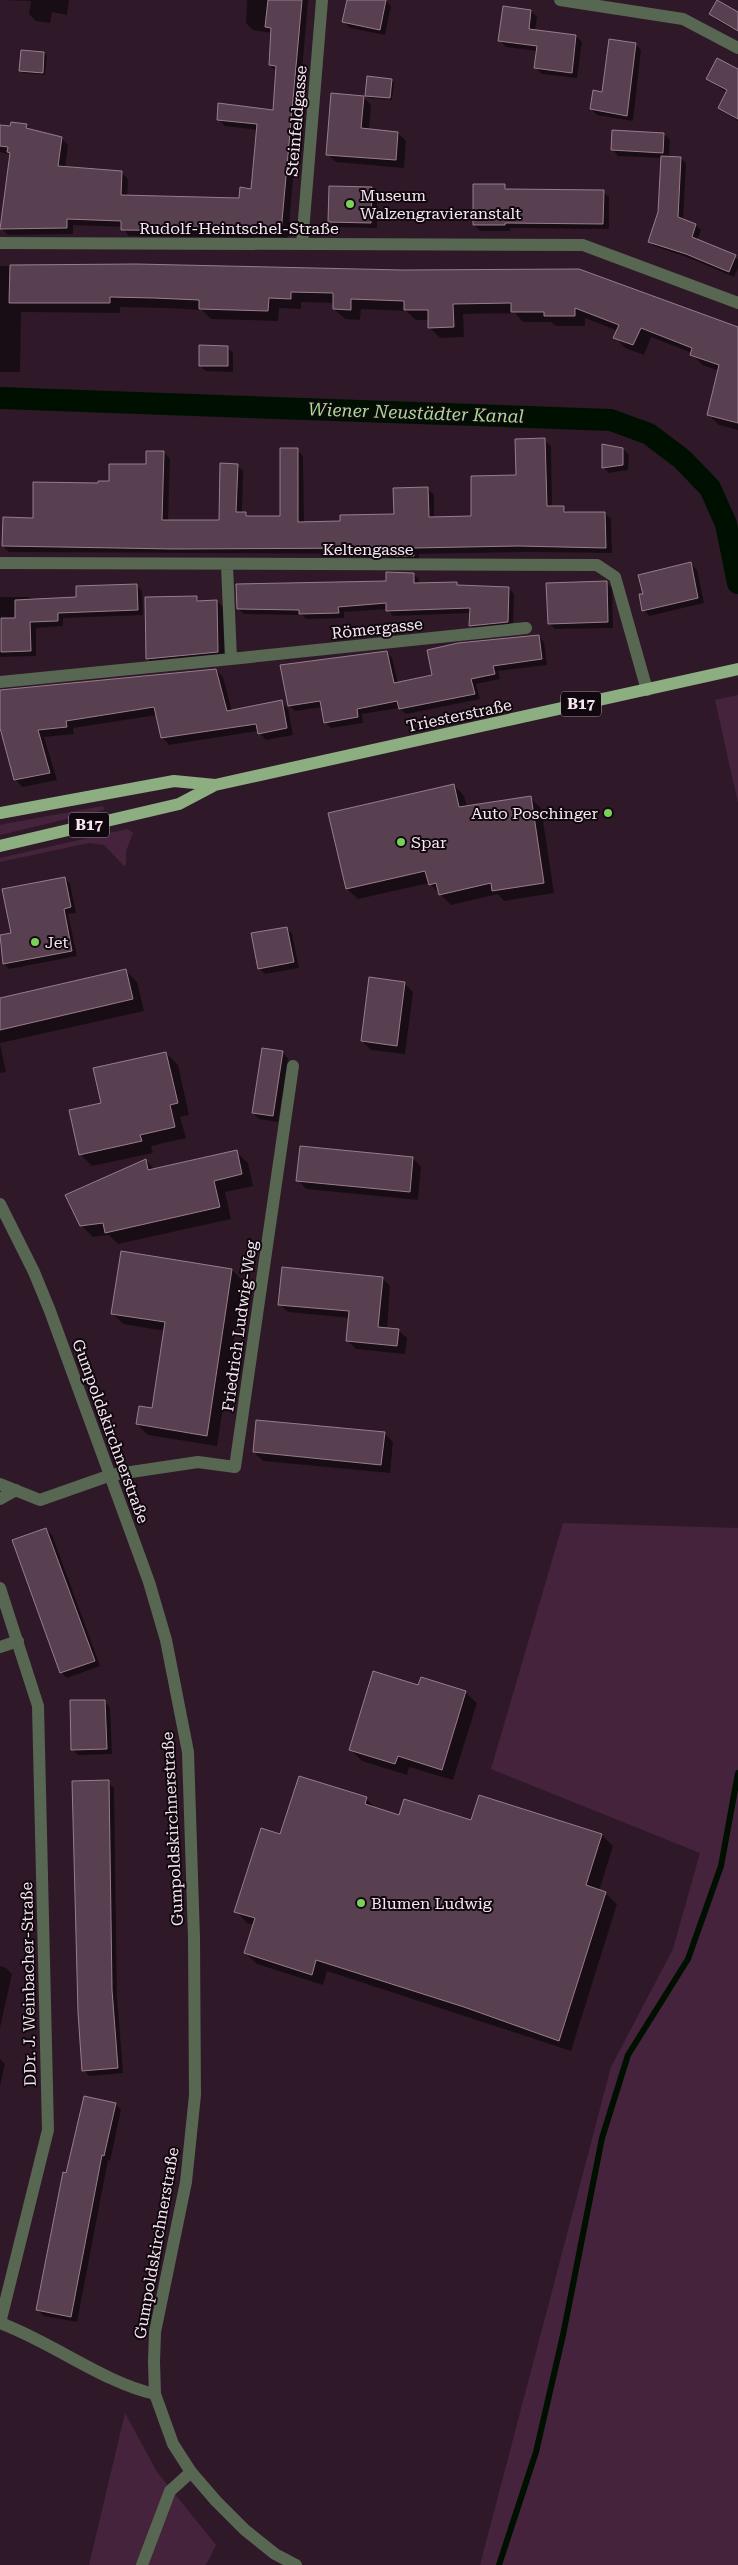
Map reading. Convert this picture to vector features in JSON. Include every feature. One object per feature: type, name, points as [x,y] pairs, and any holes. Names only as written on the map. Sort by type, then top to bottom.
[{"type":"main road","name":"Triesterstraße","points":[[0,846],[179,804],[215,785],[738,669]]},
{"type":"main road","name":"Triesterstraße","points":[[0,813],[174,781],[215,785]]},
{"type":"street","name":"Steinfeldgasse","points":[[302,244],[322,0]]},
{"type":"street","points":[[560,0],[683,19],[738,48]]},
{"type":"street","name":"Rudolf-Heintschel-Straße","points":[[0,243],[583,245],[738,303]]},
{"type":"street","name":"Keltengasse","points":[[0,563],[597,565],[615,576],[648,690]]},
{"type":"street","points":[[227,565],[231,660]]},
{"type":"street","name":"Römergasse","points":[[0,682],[231,660],[526,628]]},
{"type":"street","name":"Friedrich Ludwig-Weg","points":[[111,1475],[198,1462],[235,1467],[293,1066]]},
{"type":"street","name":"Gumpoldskirchnerstraße","points":[[0,1204],[34,1272],[111,1475],[166,1640],[188,1752],[194,1938],[195,2095],[186,2182],[155,2332],[156,2394],[173,2444],[191,2472],[216,2502],[245,2530],[275,2554],[296,2565]]},
{"type":"street","points":[[0,1484],[40,1500],[111,1475]]},
{"type":"street","points":[[0,1499],[16,1490]]},
{"type":"street","name":"DDr. J. Weinbacher-Straße","points":[[0,1588],[38,1706],[48,2130],[0,2323]]},
{"type":"street","points":[[0,1647],[18,1641]]},
{"type":"street","points":[[0,2323],[28,2333],[132,2389],[156,2394]]},
{"type":"street","points":[[142,2565],[170,2490],[191,2472]]},
{"type":"shaded area","points":[[738,695],[738,803],[715,700]]},
{"type":"shaded area","points":[[103,806],[104,810],[0,835],[0,825]]},
{"type":"shaded area","points":[[127,829],[133,833],[126,851],[126,865],[124,866],[104,845],[89,843],[0,862],[0,858]]},
{"type":"shaded area","points":[[563,1523],[738,1528],[738,2565],[480,2565],[611,2067],[673,1949],[700,1853],[491,1769]]},
{"type":"shaded area","points":[[125,2413],[157,2472],[216,2545],[206,2565],[89,2565]]},
{"type":"building","points":[[268,0],[302,0],[281,232],[121,230],[121,221],[67,219],[67,228],[0,229],[10,153],[7,152],[8,147],[0,146],[0,125],[10,126],[11,122],[27,124],[26,128],[62,137],[58,166],[122,171],[121,195],[239,198],[240,187],[251,189],[257,124],[217,120],[218,103],[273,110],[276,66],[269,65],[271,28],[265,27]]},
{"type":"building","points":[[347,0],[386,0],[380,30],[342,22]]},
{"type":"building","points":[[717,0],[738,12],[738,31],[709,14]]},
{"type":"building","points":[[503,6],[531,10],[529,29],[576,35],[572,73],[534,68],[537,46],[498,41]]},
{"type":"building","points":[[609,39],[636,43],[627,116],[590,109],[593,90],[602,92]]},
{"type":"building","points":[[21,50],[44,52],[43,73],[19,71]]},
{"type":"building","points":[[717,58],[738,69],[738,119],[718,108],[727,90],[706,79]]},
{"type":"building","points":[[367,76],[392,79],[390,98],[365,96]]},
{"type":"building","points":[[331,93],[364,96],[361,128],[398,132],[396,160],[326,155]]},
{"type":"building","points":[[612,130],[664,133],[663,153],[611,150]]},
{"type":"building","points":[[661,156],[681,157],[678,217],[696,224],[692,237],[736,255],[729,272],[686,254],[648,242],[658,212]]},
{"type":"building","points":[[473,184],[505,184],[505,189],[604,190],[603,224],[505,223],[505,225],[473,225]]},
{"type":"building","name":"Museum Walzengravieranstalt","points":[[329,186],[372,187],[371,223],[328,222]]},
{"type":"building","points":[[136,264],[403,270],[579,269],[738,327],[738,423],[707,415],[719,365],[690,355],[692,348],[641,328],[633,345],[613,338],[619,325],[575,308],[575,316],[544,316],[544,312],[511,312],[511,303],[453,304],[454,327],[428,328],[428,310],[404,310],[404,301],[351,299],[351,310],[333,309],[333,293],[291,292],[291,299],[269,298],[268,311],[199,309],[199,300],[154,298],[110,297],[110,303],[9,303],[10,265]]},
{"type":"building","points":[[199,345],[228,346],[228,366],[199,366]]},
{"type":"building","points":[[545,438],[547,506],[564,506],[564,512],[605,512],[606,548],[518,546],[413,548],[414,556],[385,556],[385,549],[378,548],[174,549],[2,546],[3,517],[33,518],[33,482],[98,483],[98,481],[109,481],[109,464],[146,464],[146,451],[164,451],[162,520],[219,520],[220,463],[238,464],[236,512],[246,512],[246,516],[280,516],[280,448],[298,448],[298,522],[340,521],[340,515],[394,514],[393,488],[428,487],[429,517],[471,516],[471,476],[516,475],[515,439]]},
{"type":"building","points":[[602,444],[623,448],[623,465],[602,468]]},
{"type":"building","points":[[691,562],[698,598],[642,611],[639,594],[643,594],[638,575]]},
{"type":"building","points":[[386,572],[414,573],[414,583],[457,582],[457,585],[509,587],[508,622],[469,626],[470,608],[386,611],[386,603],[338,607],[339,613],[299,614],[299,610],[237,609],[236,584],[386,581]]},
{"type":"building","points":[[607,581],[608,622],[548,624],[546,583]]},
{"type":"building","points":[[137,584],[138,610],[58,613],[58,621],[30,622],[31,651],[1,652],[1,618],[15,618],[15,600],[76,597],[76,586]]},
{"type":"building","points":[[197,596],[197,601],[217,600],[218,652],[146,659],[145,597]]},
{"type":"building","points":[[539,635],[542,659],[493,666],[495,674],[471,679],[475,694],[399,709],[397,701],[357,709],[358,717],[324,723],[320,701],[288,706],[280,665],[387,651],[394,683],[432,675],[427,650],[458,643]]},
{"type":"building","points":[[216,669],[227,711],[282,700],[287,728],[258,734],[256,724],[161,738],[154,707],[66,721],[67,727],[38,730],[50,773],[14,780],[0,728],[0,690]]},
{"type":"building","name":"Spar","points":[[454,784],[459,807],[531,796],[544,883],[492,891],[491,883],[439,895],[436,883],[429,885],[425,871],[346,889],[328,813]]},
{"type":"building","points":[[65,877],[71,907],[64,909],[72,951],[3,964],[0,935],[11,933],[2,889]]},
{"type":"building","points":[[287,927],[294,962],[258,969],[251,933]]},
{"type":"building","points":[[126,969],[133,999],[0,1030],[0,998]]},
{"type":"building","points":[[369,977],[405,982],[397,1046],[361,1041]]},
{"type":"building","points":[[262,1048],[283,1051],[273,1116],[252,1113]]},
{"type":"building","points":[[166,1052],[178,1103],[170,1105],[175,1127],[140,1135],[142,1141],[79,1155],[69,1110],[101,1103],[93,1068]]},
{"type":"building","points":[[300,1146],[413,1157],[410,1192],[296,1181]]},
{"type":"building","points":[[237,1150],[242,1174],[214,1181],[220,1207],[105,1233],[103,1223],[80,1226],[65,1195],[146,1159],[148,1170]]},
{"type":"building","points":[[121,1251],[232,1269],[207,1436],[136,1424],[139,1406],[152,1408],[165,1322],[111,1314]]},
{"type":"building","points":[[282,1267],[383,1277],[378,1327],[399,1329],[397,1346],[346,1341],[349,1311],[278,1305]]},
{"type":"building","points":[[256,1420],[385,1432],[381,1465],[253,1452]]},
{"type":"building","points":[[46,1528],[95,1661],[60,1673],[12,1540]]},
{"type":"building","points":[[373,1671],[418,1685],[421,1677],[466,1691],[442,1770],[398,1756],[395,1764],[349,1750]]},
{"type":"building","points":[[70,1700],[105,1700],[107,1749],[71,1750]]},
{"type":"building","name":"Blumen Ludwig","points":[[299,1776],[367,1797],[365,1804],[399,1815],[404,1799],[471,1820],[479,1795],[602,1834],[586,1885],[606,1892],[559,2041],[464,2007],[316,1960],[312,1975],[244,1953],[255,1918],[234,1912],[261,1828],[280,1834]]},
{"type":"building","points":[[109,1780],[112,1990],[118,2068],[82,2071],[78,2012],[72,1781]]},
{"type":"building","points":[[84,2096],[116,2103],[104,2156],[102,2155],[71,2317],[36,2310],[63,2172],[66,2173]]},
{"type":"waterway","name":"Wiener Neustädter Kanal","points":[[0,398],[611,420],[649,434],[682,459],[710,488],[726,524],[738,583]]},
{"type":"waterway","points":[[499,2565],[536,2452],[563,2335],[602,2138],[628,2055],[688,1959],[721,1866],[738,1773]]},
{"type":"place","name":"Museum Walzengravieranstalt","points":[[350,204]]},
{"type":"place","name":"Auto Poschinger","points":[[608,813]]},
{"type":"place","name":"Spar","points":[[401,842]]},
{"type":"place","name":"Jet","points":[[35,942]]},
{"type":"place","name":"Blumen Ludwig","points":[[361,1903]]}]
